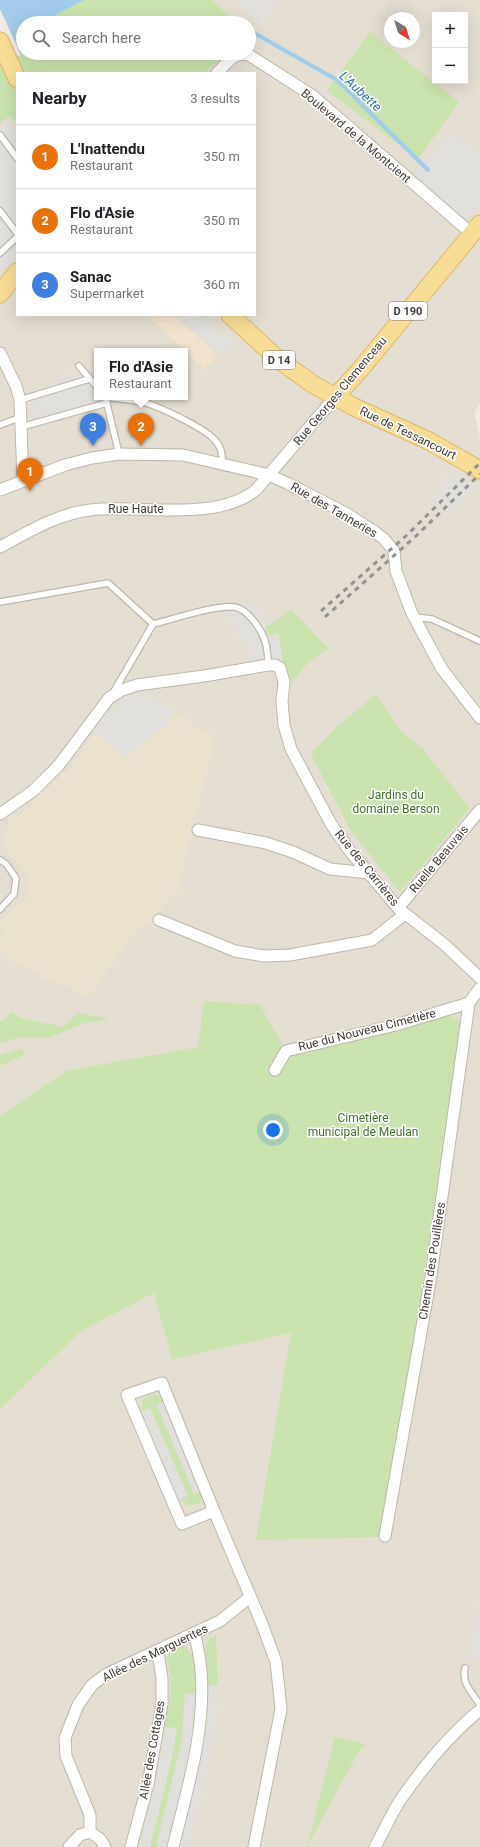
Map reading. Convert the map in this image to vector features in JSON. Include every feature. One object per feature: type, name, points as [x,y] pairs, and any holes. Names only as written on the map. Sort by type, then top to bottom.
[{"type":"main road","points":[[0,41],[16,77]]},
{"type":"main road","name":"Rue Georges Clemenceau","points":[[335,397],[359,371],[476,229]]},
{"type":"main road","points":[[0,279],[16,269]]},
{"type":"main road","points":[[0,294],[16,273]]},
{"type":"main road","name":"D 14","points":[[231,316],[279,360],[304,378],[335,397]]},
{"type":"main road","name":"Rue de Tessancourt","points":[[335,397],[429,441],[480,470]]},
{"type":"street","name":"Boulevard de la Montcient","points":[[256,59],[313,96],[476,229]]},
{"type":"street","name":"Boulevard de la Montcient","points":[[219,72],[230,60]]},
{"type":"street","points":[[0,352],[16,386],[20,400],[23,480]]},
{"type":"street","name":"Rue Georges Clemenceau","points":[[269,475],[335,397]]},
{"type":"street","points":[[0,490],[65,465],[92,458],[119,454],[183,455],[269,475]]},
{"type":"street","name":"Rue Haute","points":[[0,547],[40,525],[88,510],[112,508],[194,510],[216,506],[250,495],[269,475]]},
{"type":"street","name":"Rue des Tanneries","points":[[269,475],[347,514],[380,535],[394,550],[396,571],[414,617]]},
{"type":"street","points":[[414,617],[442,669],[480,718]]},
{"type":"street","points":[[0,814],[33,791],[59,765],[110,698],[122,690],[137,685],[272,665]]},
{"type":"street","name":"Rue des Carrières","points":[[272,665],[280,668],[283,678],[282,707],[284,725],[291,749],[331,824],[349,850],[402,911],[445,945],[480,978]]},
{"type":"street","name":"Ruelle Beauvais","points":[[159,920],[235,951],[264,956],[290,956],[372,940],[402,911],[480,810]]},
{"type":"street","points":[[198,830],[266,843],[293,852],[330,869],[369,873]]},
{"type":"street","points":[[471,971],[480,964]]},
{"type":"street","name":"Chemin des Pouillères","points":[[385,1536],[431,1276],[469,1003],[480,988]]},
{"type":"street","name":"Rue du Nouveau Cimetière","points":[[275,1070],[286,1051],[396,1025],[469,1003]]},
{"type":"street","points":[[214,1511],[182,1524],[127,1395],[162,1383],[276,1662],[281,1710],[254,1847]]},
{"type":"street","name":"Allée des Marguerites","points":[[90,1832],[90,1815],[66,1756],[65,1738],[78,1705],[92,1686],[105,1675],[158,1652],[220,1621],[250,1597]]},
{"type":"street","points":[[173,1847],[194,1760],[199,1727],[201,1670],[195,1634]]},
{"type":"street","name":"Allée des Cottages","points":[[131,1847],[148,1784],[162,1704],[162,1679],[158,1652]]},
{"type":"street","points":[[375,1847],[401,1800],[431,1759],[464,1724],[480,1710]]},
{"type":"street","points":[[69,1847],[80,1835],[90,1832],[100,1839],[105,1847]]},
{"type":"lane","points":[[0,134],[16,157]]},
{"type":"lane","points":[[0,211],[16,232]]},
{"type":"lane","points":[[0,253],[16,238]]},
{"type":"lane","points":[[79,366],[94,384]]},
{"type":"lane","points":[[20,400],[89,379]]},
{"type":"lane","points":[[0,425],[21,422],[102,400]]},
{"type":"lane","points":[[106,400],[119,454]]},
{"type":"lane","points":[[134,400],[175,415],[214,438],[220,446],[223,456],[222,464]]},
{"type":"lane","points":[[0,602],[108,583],[153,624]]},
{"type":"lane","points":[[110,698],[153,624],[221,607],[236,607],[245,612],[255,622],[262,632],[272,665]]},
{"type":"lane","points":[[414,617],[432,619],[480,641]]},
{"type":"lane","points":[[0,860],[6,864],[16,878],[14,894],[0,910]]},
{"type":"lane","points":[[465,1668],[463,1676],[465,1682],[480,1705]]},
{"type":"shaded area","points":[[213,0],[480,0],[480,404],[474,412],[480,437],[480,1847],[0,1847],[0,123],[10,115],[16,122],[16,316],[256,316],[256,72],[206,72],[218,60],[256,60],[256,16],[230,16]]},
{"type":"shaded area","points":[[234,0],[276,0],[264,26],[256,19],[256,16],[252,16]]},
{"type":"shaded area","points":[[7,121],[16,134],[16,256],[0,270],[0,127]]},
{"type":"shaded area","points":[[450,130],[480,155],[480,203],[471,214],[461,216],[413,174]]},
{"type":"shaded area","points":[[148,316],[175,316],[218,356],[204,369],[188,354],[188,348],[182,348]]},
{"type":"shaded area","points":[[179,316],[203,316],[220,332],[219,336],[224,340],[229,335],[236,342],[222,357]]},
{"type":"shaded area","points":[[76,371],[94,391],[94,400],[103,400],[34,419],[28,398]]},
{"type":"shaded area","points":[[449,472],[475,487],[446,515],[431,498]]},
{"type":"shaded area","points":[[252,602],[273,623],[265,627],[269,636],[278,633],[283,659],[248,662],[249,652],[226,612],[239,603]]},
{"type":"shaded area","points":[[143,692],[215,738],[178,889],[152,920],[132,935],[89,996],[75,993],[74,988],[45,979],[0,952],[0,940],[6,934],[0,926],[0,920],[28,898],[29,878],[3,844],[9,822],[7,818],[11,815],[17,816],[27,810],[29,803],[71,766],[104,717],[119,702],[130,696]]},
{"type":"shaded area","points":[[143,692],[174,712],[160,729],[125,757],[94,730],[119,702],[130,696]]},
{"type":"shaded area","points":[[168,1400],[205,1489],[194,1494],[157,1405]]},
{"type":"shaded area","points":[[150,1408],[188,1496],[173,1502],[135,1414]]},
{"type":"shaded area","points":[[480,1596],[480,1660],[468,1657]]},
{"type":"shaded area","points":[[215,1685],[217,1709],[212,1748],[205,1781],[189,1847],[178,1847],[206,1686]]},
{"type":"shaded area","points":[[185,1694],[195,1694],[189,1758],[167,1847],[156,1847],[182,1740]]},
{"type":"shaded area","points":[[165,1727],[177,1728],[172,1757],[150,1847],[139,1847],[163,1753]]},
{"type":"green space","points":[[84,0],[213,0],[230,16],[54,16]]},
{"type":"green space","points":[[370,32],[384,43],[384,48],[390,48],[432,81],[432,84],[436,84],[459,102],[418,159],[327,91]]},
{"type":"green space","points":[[16,57],[16,60],[218,60],[206,72],[16,72],[16,122],[10,116],[0,123],[0,62]]},
{"type":"green space","points":[[291,609],[328,648],[306,665],[292,682],[283,669],[279,633],[269,636],[264,627],[273,623]]},
{"type":"green space","name":"Jardins du domaine Berson","points":[[376,694],[403,733],[422,748],[470,808],[400,892],[351,831],[311,754],[337,727]]},
{"type":"green space","name":"Cimetière municipal de Meulan","points":[[204,1001],[260,1005],[288,1055],[449,1014],[462,1025],[405,1400],[381,1537],[256,1540],[291,1333],[172,1359],[154,1293],[81,1331],[0,1409],[0,1116],[66,1071],[198,1047]]},
{"type":"green space","points":[[13,1012],[18,1017],[63,1027],[78,1013],[106,1018],[106,1020],[84,1023],[49,1038],[17,1038],[0,1043],[0,1022]]},
{"type":"green space","points":[[23,1048],[24,1055],[0,1066],[0,1055]]},
{"type":"green space","points":[[155,1394],[162,1397],[164,1402],[157,1405],[194,1494],[201,1491],[203,1494],[199,1503],[187,1506],[180,1499],[188,1496],[149,1408],[142,1411],[143,1400],[148,1396]]},
{"type":"green space","points":[[216,1634],[218,1685],[208,1686],[206,1645],[209,1639]]},
{"type":"green space","points":[[183,1646],[192,1655],[194,1661],[196,1674],[195,1694],[185,1694],[182,1740],[156,1847],[150,1847],[172,1757],[177,1728],[165,1727],[171,1684],[167,1656],[171,1650]]},
{"type":"green space","points":[[335,1737],[366,1744],[359,1751],[307,1847]]},
{"type":"water","points":[[0,0],[84,0],[54,16],[16,16],[16,57],[0,62]]},
{"type":"pier","points":[[0,9],[16,44],[16,57],[0,62]]},
{"type":"waterway","name":"L'Aubette","points":[[256,34],[337,80],[428,170]]},
{"type":"railway","points":[[321,611],[407,535],[480,463]]},
{"type":"railway","points":[[325,617],[416,536],[480,474]]},
{"type":"place","name":"Sanac","points":[[93,446]]},
{"type":"place","name":"Flo d'Asie","points":[[141,446]]},
{"type":"place","name":"L'Inattendu","points":[[30,491]]}]
